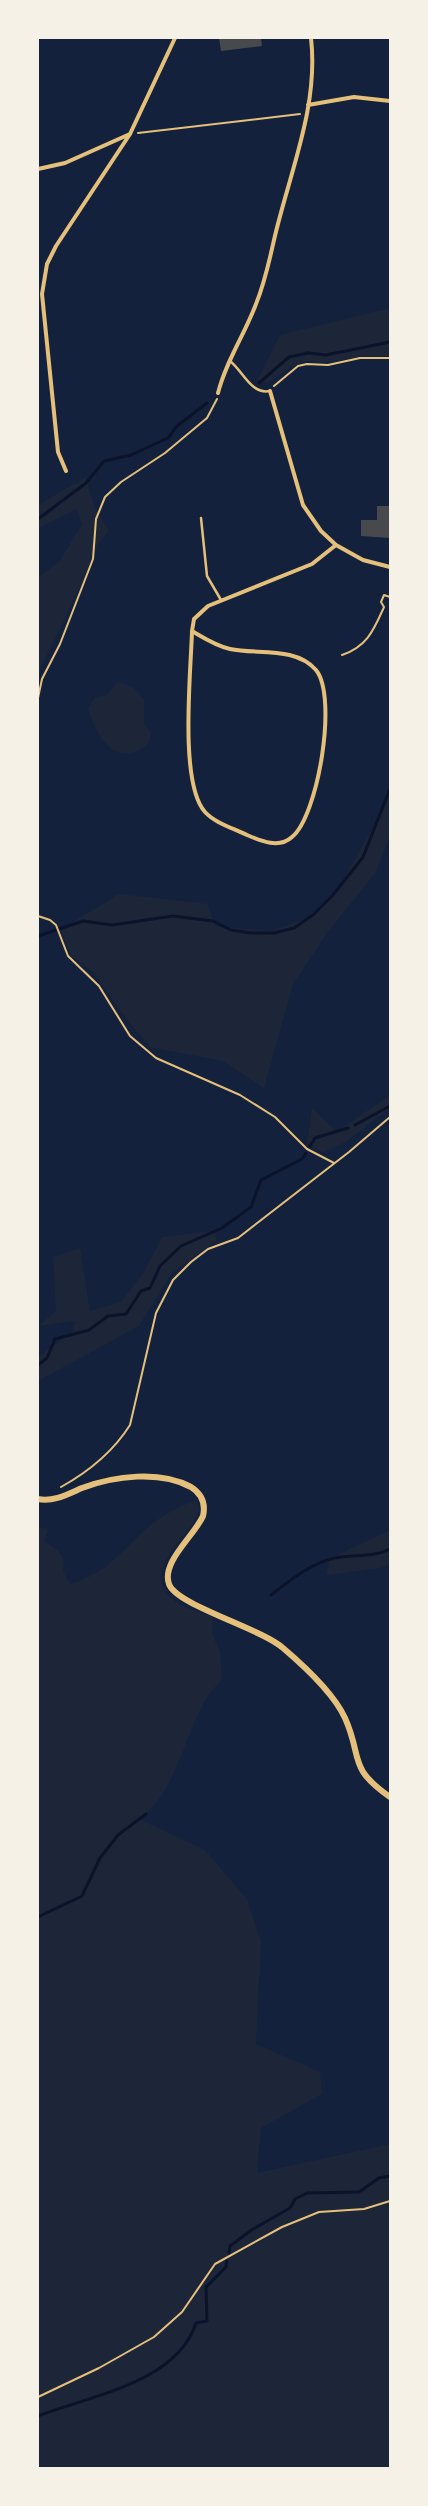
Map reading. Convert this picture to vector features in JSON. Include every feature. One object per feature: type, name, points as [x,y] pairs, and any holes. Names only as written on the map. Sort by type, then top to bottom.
[{"type":"street","points":[[66,471],[58,452],[42,294],[47,264],[56,246],[130,134],[175,38]]},
{"type":"street","points":[[218,393],[229,361],[246,330],[270,265],[274,240],[297,162],[313,69],[311,38]]},
{"type":"street","points":[[308,104],[354,97],[390,101]]},
{"type":"street","points":[[38,169],[64,163],[130,134]]},
{"type":"street","points":[[270,391],[303,505],[321,531],[336,545],[363,560],[390,567]]},
{"type":"street","points":[[192,631],[216,645],[228,649],[291,656],[310,665],[320,677],[324,694],[325,724],[314,790],[302,825],[288,840],[275,843],[259,840],[213,819],[200,806],[194,786],[189,749],[192,631],[194,619],[199,613],[222,601],[312,564],[336,545]]},
{"type":"street","points":[[38,1499],[52,1500],[96,1484],[138,1477],[169,1479],[184,1484],[197,1492],[203,1501],[203,1516],[169,1567],[167,1578],[170,1588],[183,1599],[264,1635],[290,1654],[336,1703],[348,1725],[362,1773],[370,1782],[390,1797]]},
{"type":"lane","points":[[229,361],[239,368],[255,389],[262,392],[270,391]]},
{"type":"lane","points":[[201,518],[207,576],[222,601]]},
{"type":"path","points":[[130,134],[306,115]]},
{"type":"path","points":[[270,391],[284,376],[307,364],[328,365],[360,358],[390,358]]},
{"type":"path","points":[[38,698],[42,680],[60,644],[93,559],[96,519],[105,497],[121,482],[165,453],[207,418],[215,406],[218,393]]},
{"type":"path","points":[[342,655],[359,648],[377,626],[384,607],[381,602],[384,594],[390,597]]},
{"type":"path","points":[[38,916],[50,920],[56,925],[68,956],[99,986],[130,1036],[156,1058],[240,1095],[275,1116],[308,1149],[334,1163]]},
{"type":"path","points":[[60,1488],[87,1472],[124,1436],[130,1425],[156,1313],[173,1280],[190,1262],[208,1249],[238,1238],[390,1117]]},
{"type":"path","points":[[38,2397],[99,2368],[154,2337],[182,2312],[215,2264],[282,2227],[319,2212],[364,2209],[390,2201]]},
{"type":"shaded area","points":[[390,308],[390,356],[361,356],[325,363],[307,361],[296,364],[267,383],[258,379],[280,335]]},
{"type":"shaded area","points":[[86,477],[95,509],[109,531],[97,545],[91,564],[38,674],[38,577],[59,562],[82,524],[76,509],[38,528],[38,505]]},
{"type":"shaded area","points":[[118,681],[134,688],[144,700],[144,724],[151,733],[149,743],[137,751],[127,753],[118,752],[103,740],[97,731],[88,709],[95,697],[107,695]]},
{"type":"shaded area","points":[[390,792],[390,836],[376,872],[327,933],[293,984],[264,1088],[223,1061],[150,1047],[120,1011],[95,974],[71,955],[60,930],[119,894],[208,904],[215,926],[271,931],[310,917],[333,897],[381,814]]},
{"type":"shaded area","points":[[390,1095],[390,1108],[347,1141],[323,1153],[307,1144],[312,1108],[337,1132]]},
{"type":"shaded area","points":[[214,1231],[217,1240],[171,1274],[139,1326],[38,1381],[38,1357],[73,1331],[75,1321],[38,1326],[56,1311],[53,1257],[80,1248],[90,1311],[121,1302],[144,1272],[162,1237]]},
{"type":"shaded area","points":[[196,1499],[199,1509],[197,1517],[169,1556],[161,1576],[163,1587],[174,1601],[190,1609],[213,1617],[212,1633],[220,1652],[222,1680],[211,1692],[197,1716],[178,1764],[162,1795],[152,1808],[139,1819],[205,1850],[247,1899],[261,1941],[256,2044],[320,2072],[322,2094],[261,2128],[257,2173],[390,2144],[390,2468],[38,2468],[38,1527],[48,1529],[44,1542],[60,1553],[64,1561],[63,1571],[70,1584],[83,1580],[105,1567],[158,1519]]},
{"type":"shaded area","points":[[390,1530],[390,1564],[381,1568],[326,1575],[331,1558]]},
{"type":"building","points":[[219,38],[261,38],[262,46],[221,51]]},
{"type":"building","points":[[377,506],[390,506],[390,538],[361,536],[361,520],[377,520]]},
{"type":"waterway","points":[[259,383],[289,357],[308,353],[326,355],[390,342]]},
{"type":"waterway","points":[[38,519],[86,483],[104,461],[131,455],[168,438],[177,426],[207,403]]},
{"type":"waterway","points":[[38,936],[83,921],[112,925],[173,916],[213,921],[231,930],[251,933],[274,933],[294,928],[313,915],[333,895],[363,857],[390,789]]},
{"type":"waterway","points":[[355,1125],[390,1106]]},
{"type":"waterway","points":[[310,1146],[315,1138],[348,1128]]},
{"type":"waterway","points":[[38,1365],[47,1358],[55,1339],[89,1330],[108,1316],[126,1314],[141,1291],[150,1288],[160,1266],[181,1246],[222,1228],[251,1207],[261,1180],[302,1159],[306,1153]]},
{"type":"waterway","points":[[271,1595],[302,1573],[327,1560],[376,1554],[390,1549]]},
{"type":"waterway","points":[[38,1917],[82,1896],[100,1858],[118,1835],[146,1814]]},
{"type":"waterway","points":[[229,2253],[230,2246],[253,2229],[290,2208],[295,2199],[307,2193],[359,2192],[379,2178],[390,2176]]},
{"type":"waterway","points":[[38,2416],[105,2394],[129,2384],[151,2374],[170,2360],[186,2343],[196,2323],[207,2321],[206,2287],[226,2267],[227,2261]]}]
